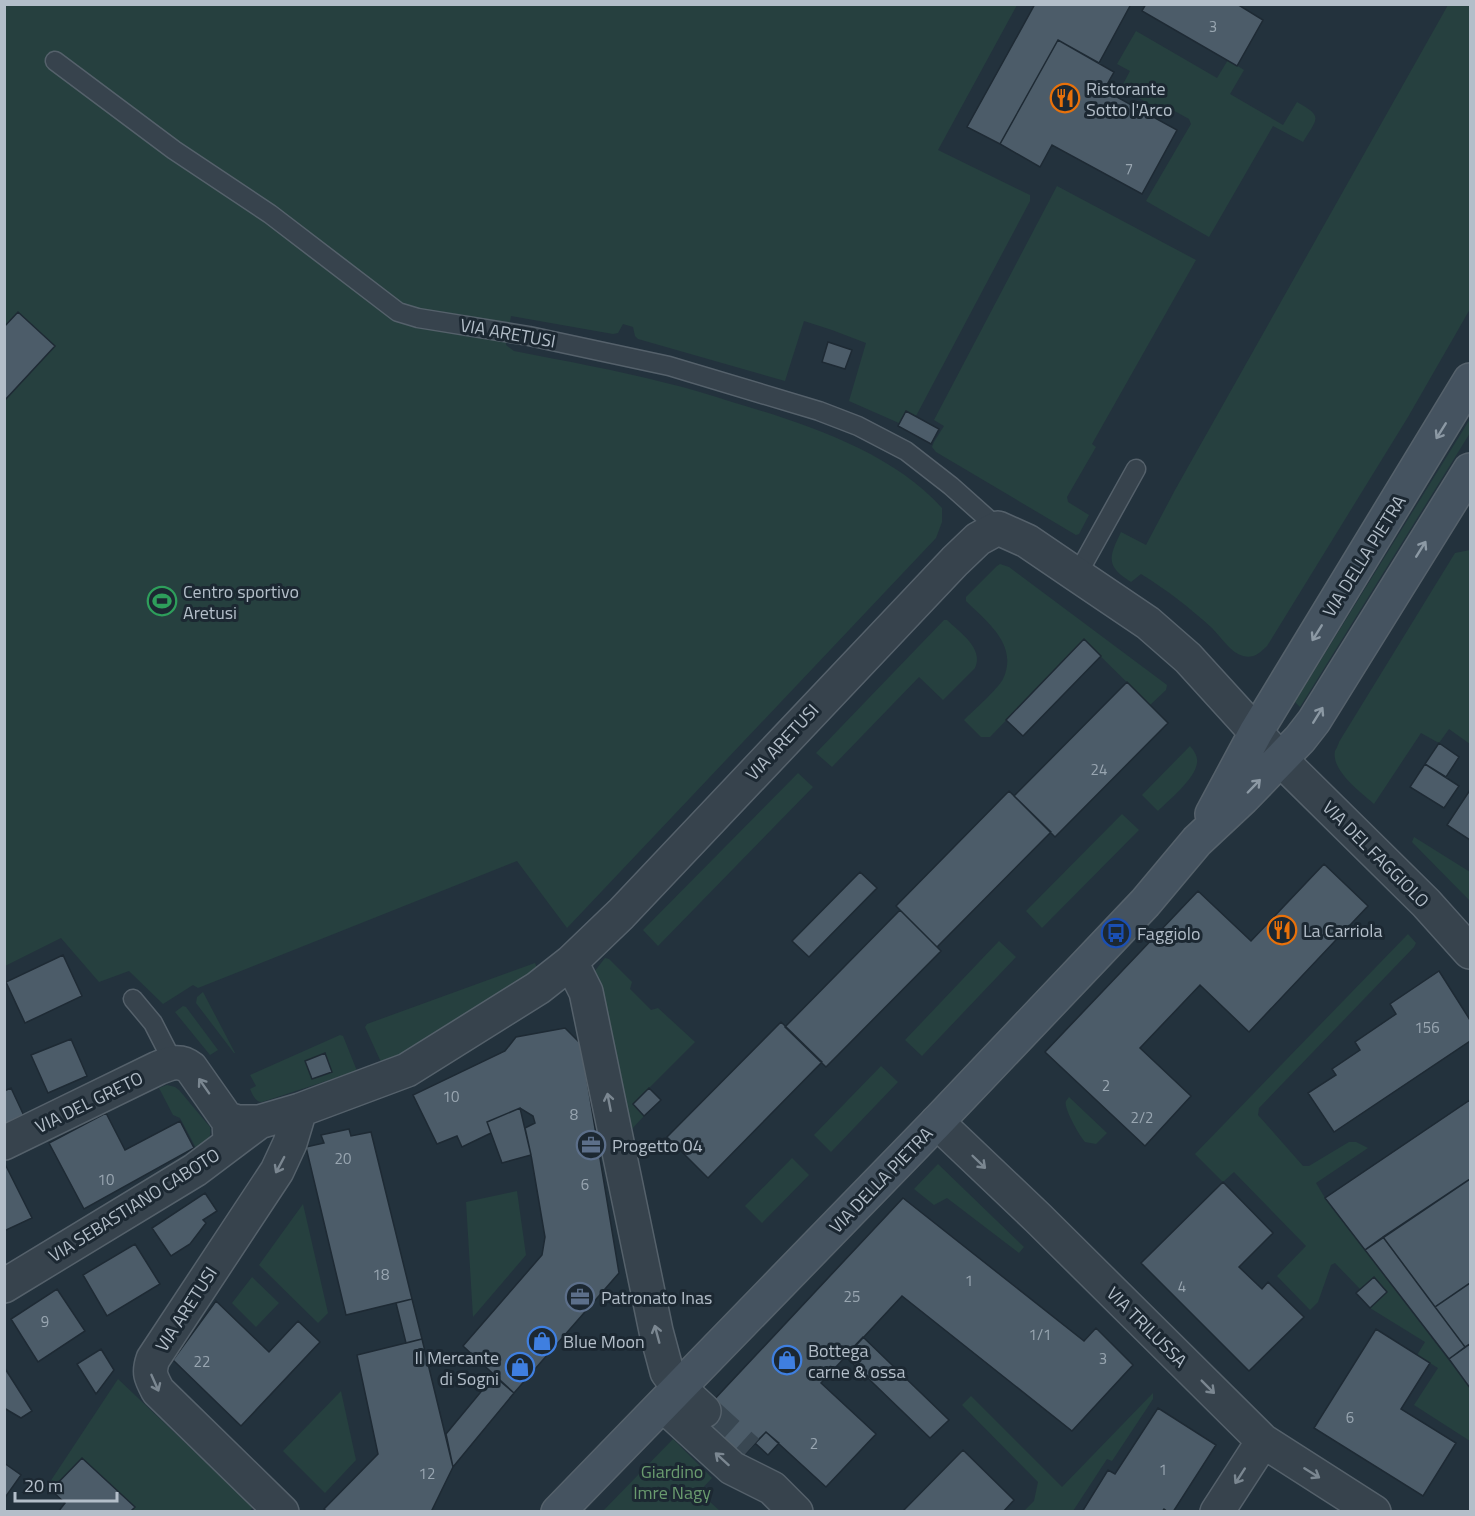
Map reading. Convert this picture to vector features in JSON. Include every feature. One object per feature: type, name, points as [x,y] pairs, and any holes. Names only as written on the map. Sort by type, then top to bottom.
[{"type":"main road","name":"VIA DELLA PIETRA","points":[[1197,841],[1256,732],[1470,380]]},
{"type":"main road","name":"VIA DELLA PIETRA","points":[[558,1512],[937,1122],[1145,903],[1197,841],[1243,798],[1300,739],[1314,721],[1470,470]]},
{"type":"street","name":"VIA ARETUSI","points":[[239,1128],[300,1110],[407,1070],[538,988],[571,962],[621,914],[955,561],[978,539],[998,528],[1027,541],[1148,623],[1207,677],[1256,732]]},
{"type":"street","points":[[1256,732],[1280,759]]},
{"type":"street","name":"VIA DEL FAGGIOLO","points":[[1280,759],[1426,903],[1470,952]]},
{"type":"street","points":[[571,962],[588,1000],[671,1396],[732,1468],[772,1488]]},
{"type":"street","points":[[173,1062],[184,1063],[191,1068],[239,1128]]},
{"type":"street","name":"VIA DEL GRETO","points":[[4,1143],[173,1062]]},
{"type":"street","name":"VIA ARETUSI","points":[[282,1512],[158,1391],[152,1380],[150,1368],[153,1359],[277,1171],[290,1143],[300,1110]]},
{"type":"street","name":"VIA TRILUSSA","points":[[937,1122],[1038,1218],[1263,1441],[1374,1512]]},
{"type":"street","name":"VIA SEBASTIANO CABOTO","points":[[4,1286],[195,1170],[239,1128]]},
{"type":"street","points":[[671,1396],[704,1411]]},
{"type":"street","points":[[1217,1512],[1263,1441]]},
{"type":"street","points":[[748,1451],[758,1463],[772,1488],[796,1512]]},
{"type":"lane","name":"VIA ARETUSI","points":[[55,61],[174,150],[270,214],[398,312],[418,318],[529,336],[669,366],[819,411],[858,426],[906,451],[951,486],[998,528]]},
{"type":"lane","points":[[1077,574],[1136,469]]},
{"type":"lane","points":[[133,999],[153,1023],[173,1062]]},
{"type":"green space","points":[[4,5],[1017,5],[938,150],[1030,195],[1030,201],[916,416],[906,411],[899,423],[849,401],[866,343],[804,321],[785,381],[638,339],[633,327],[623,324],[618,333],[613,334],[511,316],[506,345],[514,351],[682,387],[788,419],[844,442],[898,470],[942,508],[942,522],[936,538],[567,928],[517,861],[198,988],[193,985],[163,1004],[129,971],[99,982],[61,938],[5,966]]},
{"type":"green space","points":[[1448,5],[1470,5],[1470,309],[1408,417],[1267,646],[1253,656],[1243,656],[1230,648],[1195,613],[1151,580],[1141,574],[1131,582],[1117,571],[1112,560],[1114,548],[1121,532],[1146,545]]},
{"type":"green space","points":[[1136,31],[1217,78],[1228,60],[1244,70],[1230,94],[1283,125],[1297,102],[1314,115],[1314,123],[1303,142],[1273,126],[1209,237],[1146,201],[1191,124],[1189,119],[1162,104],[1157,108],[1121,88],[1130,71],[1117,64]]},
{"type":"green space","points":[[1057,186],[1196,260],[1092,444],[1096,447],[1067,497],[1068,502],[1089,515],[1079,534],[1076,535],[936,452],[932,447],[944,426],[934,420]]},
{"type":"green space","points":[[1470,419],[1470,433],[1300,707],[1295,702]]},
{"type":"green space","points":[[1470,550],[1470,744],[1449,729],[1439,743],[1421,733],[1374,804],[1342,773],[1335,759],[1335,751],[1455,553]]},
{"type":"green space","points":[[1000,564],[1009,567],[1167,685],[1166,690],[1150,705],[1084,640],[990,737],[981,737],[964,720],[1003,679],[1007,667],[1007,655],[998,635],[966,601],[966,597]]},
{"type":"green space","points":[[944,620],[947,620],[974,647],[977,661],[975,668],[943,700],[919,677],[832,767],[816,753]]},
{"type":"green space","points":[[1190,746],[1197,758],[1192,776],[1158,811],[1142,795]]},
{"type":"green space","points":[[798,773],[813,787],[658,946],[643,930]]},
{"type":"green space","points":[[1122,814],[1139,830],[1042,928],[1026,911]]},
{"type":"green space","points":[[1414,837],[1470,872],[1470,901],[1412,842]]},
{"type":"green space","points":[[1408,934],[1416,943],[1414,947],[1259,1108],[1258,1115],[1303,1166],[1309,1166],[1349,1142],[1356,1142],[1368,1148],[1316,1183],[1325,1198],[1470,1388],[1470,1441],[1414,1405],[1438,1368],[1417,1355],[1425,1342],[1370,1308],[1387,1292],[1374,1278],[1360,1289],[1335,1263],[1331,1265],[1318,1302],[1310,1310],[1277,1276],[1306,1246],[1234,1172],[1223,1182],[1195,1154]]},
{"type":"green space","points":[[999,941],[1016,957],[922,1056],[905,1040]]},
{"type":"green space","points":[[605,958],[609,959],[632,982],[630,989],[651,1010],[658,1008],[695,1042],[633,1104],[644,1116],[629,1132],[594,972]]},
{"type":"green space","points":[[535,963],[537,971],[398,1057],[385,1063],[381,1062],[365,1027],[367,1024]]},
{"type":"green space","points":[[203,992],[235,1053],[196,1003],[197,997]]},
{"type":"green space","points":[[183,1006],[218,1050],[210,1055],[175,1012]]},
{"type":"green space","points":[[340,1035],[343,1036],[357,1071],[262,1102],[254,1098],[250,1089],[256,1086],[250,1075]]},
{"type":"green space","points":[[881,1066],[898,1082],[831,1152],[814,1135]]},
{"type":"green space","points":[[167,1085],[179,1090],[210,1127],[209,1138],[197,1150],[180,1118],[173,1115],[159,1088]]},
{"type":"green space","points":[[1069,1097],[1107,1133],[1096,1144],[1085,1142],[1077,1130],[1066,1106]]},
{"type":"green space","points":[[792,1158],[809,1175],[762,1223],[745,1206]]},
{"type":"green space","points":[[938,1164],[1024,1247],[1019,1253],[947,1198],[934,1205],[914,1189]]},
{"type":"green space","points":[[517,1191],[526,1255],[473,1317],[466,1202]]},
{"type":"green space","points":[[303,1204],[328,1313],[318,1323],[259,1265]]},
{"type":"green space","points":[[252,1277],[279,1303],[256,1327],[232,1303]]},
{"type":"green space","points":[[118,1379],[253,1507],[249,1512],[130,1511],[134,1507],[82,1458],[51,1490],[46,1488]]},
{"type":"green space","points":[[341,1391],[356,1460],[325,1493],[283,1451]]},
{"type":"green space","points":[[1153,1393],[1153,1399],[1112,1461],[1107,1459],[1073,1511],[1024,1511],[1034,1501],[1038,1482],[962,1405],[971,1396],[1062,1487]]},
{"type":"green space","name":"Giardino Imre Nagy","points":[[673,1439],[712,1478],[699,1492],[720,1511],[603,1511]]},
{"type":"building","points":[[1035,4],[1131,4],[1099,63],[1058,40],[1000,144],[967,127]]},
{"type":"building","points":[[1146,4],[1237,4],[1263,20],[1237,66],[1142,11]]},
{"type":"building","points":[[1058,40],[1114,72],[1104,90],[1177,130],[1142,194],[1052,145],[1040,167],[1000,144]]},
{"type":"building","points":[[18,312],[55,346],[4,401],[4,327]]},
{"type":"building","points":[[828,342],[852,350],[845,369],[822,362]]},
{"type":"building","points":[[906,411],[939,429],[931,444],[898,426]]},
{"type":"building","points":[[1084,639],[1101,656],[1023,736],[1006,720]]},
{"type":"building","points":[[1127,682],[1168,723],[1055,837],[1014,796]]},
{"type":"building","points":[[1439,743],[1459,757],[1446,777],[1425,764]]},
{"type":"building","points":[[1425,764],[1459,786],[1444,808],[1410,787]]},
{"type":"building","points":[[1470,790],[1470,840],[1447,825]]},
{"type":"building","points":[[1009,791],[1051,832],[937,947],[896,906]]},
{"type":"building","points":[[1324,864],[1368,906],[1249,1032],[1200,985],[1140,1048],[1191,1096],[1145,1146],[1045,1052],[1198,891],[1251,941]]},
{"type":"building","points":[[860,872],[877,888],[809,957],[792,941]]},
{"type":"building","points":[[900,910],[941,951],[826,1067],[785,1027]]},
{"type":"building","points":[[63,955],[82,996],[25,1023],[6,982]]},
{"type":"building","points":[[1439,971],[1470,1020],[1470,1041],[1334,1132],[1308,1093],[1336,1075],[1332,1069],[1360,1050],[1355,1042],[1396,1014],[1390,1004]]},
{"type":"building","points":[[781,1022],[822,1062],[708,1178],[667,1137]]},
{"type":"building","points":[[565,1028],[581,1044],[619,1273],[514,1393],[463,1346],[542,1255],[545,1237],[525,1128],[535,1123],[533,1116],[520,1108],[487,1122],[491,1133],[462,1147],[457,1136],[437,1144],[413,1095],[505,1051],[516,1037]]},
{"type":"building","points":[[71,1039],[87,1076],[48,1093],[31,1055]]},
{"type":"building","points":[[325,1053],[332,1072],[312,1079],[305,1061]]},
{"type":"building","points":[[11,1088],[25,1118],[4,1127],[4,1091]]},
{"type":"building","points":[[649,1088],[661,1100],[644,1116],[633,1104]]},
{"type":"building","points":[[1470,1100],[1470,1179],[1365,1250],[1325,1198]]},
{"type":"building","points":[[520,1108],[531,1155],[502,1163],[487,1122]]},
{"type":"building","points":[[106,1113],[125,1150],[180,1121],[194,1148],[84,1209],[49,1143]]},
{"type":"building","points":[[349,1129],[351,1136],[371,1132],[412,1299],[346,1315],[306,1147],[324,1143],[321,1135]]},
{"type":"building","points":[[4,1162],[32,1218],[4,1231]]},
{"type":"building","points":[[1470,1179],[1470,1283],[1435,1307],[1383,1237]]},
{"type":"building","points":[[1223,1182],[1273,1233],[1239,1267],[1262,1289],[1268,1282],[1304,1317],[1249,1371],[1141,1263]]},
{"type":"building","points":[[205,1193],[217,1211],[203,1220],[206,1223],[190,1244],[171,1256],[152,1228]]},
{"type":"building","points":[[903,1198],[1084,1341],[1096,1328],[1133,1365],[1072,1431],[902,1296],[821,1383],[876,1434],[826,1487],[766,1432],[741,1458],[697,1418]]},
{"type":"building","points":[[1383,1237],[1465,1347],[1449,1359],[1365,1250]]},
{"type":"building","points":[[135,1244],[160,1284],[107,1316],[83,1275]]},
{"type":"building","points":[[1374,1277],[1387,1292],[1370,1308],[1356,1293]]},
{"type":"building","points":[[1470,1283],[1470,1344],[1465,1347],[1435,1307]]},
{"type":"building","points":[[57,1289],[85,1331],[38,1362],[11,1319]]},
{"type":"building","points":[[412,1299],[422,1339],[406,1343],[396,1303]]},
{"type":"building","points":[[216,1301],[269,1352],[298,1321],[320,1342],[241,1426],[173,1360]]},
{"type":"building","points":[[1376,1329],[1430,1363],[1401,1409],[1456,1443],[1423,1496],[1314,1428]]},
{"type":"building","points":[[863,1337],[949,1420],[930,1438],[845,1356]]},
{"type":"building","points":[[422,1339],[453,1467],[433,1512],[327,1512],[324,1509],[378,1454],[357,1355]]},
{"type":"building","points":[[1470,1344],[1470,1388],[1449,1359]]},
{"type":"building","points":[[101,1349],[114,1370],[96,1394],[77,1364]]},
{"type":"building","points":[[4,1367],[32,1411],[21,1418],[4,1408]]},
{"type":"building","points":[[494,1376],[514,1393],[453,1467],[446,1434]]},
{"type":"building","points":[[1158,1408],[1216,1445],[1173,1512],[1164,1509],[1162,1512],[1082,1512],[1108,1470],[1115,1474]]},
{"type":"building","points":[[766,1432],[779,1443],[768,1455],[755,1443]]},
{"type":"building","points":[[963,1450],[1014,1500],[1003,1512],[902,1512]]},
{"type":"building","points":[[82,1458],[135,1507],[130,1512],[58,1512],[65,1503],[51,1490]]},
{"type":"building","points":[[4,1463],[21,1475],[4,1499]]},
{"type":"tunnel","points":[[704,1411],[748,1451]]},
{"type":"place","name":"Ristorante Sotto l'Arco","points":[[1065,98]]},
{"type":"place","name":"Centro sportivo Aretusi","points":[[162,601]]},
{"type":"place","name":"La Carriola","points":[[1282,930]]},
{"type":"place","name":"Faggiolo","points":[[1116,933]]},
{"type":"place","name":"Progetto 04","points":[[591,1145]]},
{"type":"place","name":"Patronato Inas","points":[[580,1297]]},
{"type":"place","name":"Blue Moon","points":[[542,1341]]},
{"type":"place","name":"Bottega carne & ossa","points":[[787,1360]]},
{"type":"place","name":"Il Mercante di Sogni","points":[[520,1367]]}]
